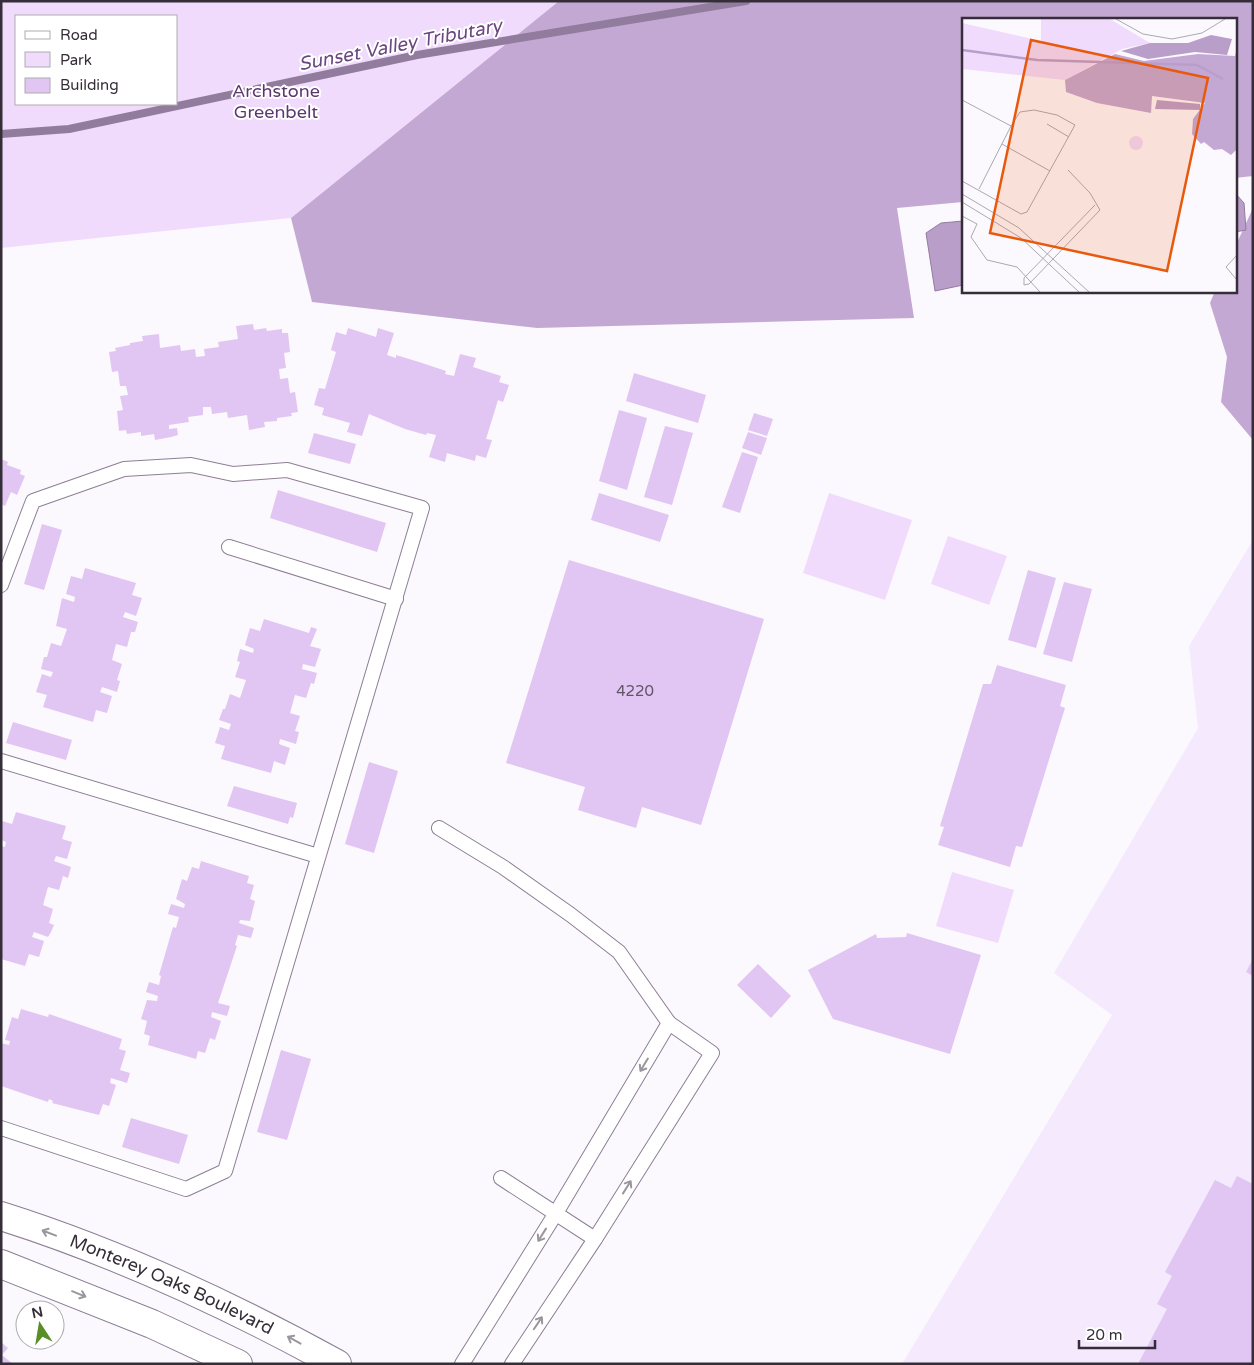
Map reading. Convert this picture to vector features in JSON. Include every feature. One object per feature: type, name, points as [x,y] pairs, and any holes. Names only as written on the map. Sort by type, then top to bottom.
[{"type":"street","name":"Monterey Oaks Boulevard","points":[[1,1216],[99,1252],[191,1290],[280,1333],[337,1364]]},
{"type":"street","points":[[1,1264],[152,1324],[238,1364]]},
{"type":"lane","points":[[1,585],[33,500],[124,469],[191,465],[233,474],[287,470],[422,508],[225,1171],[186,1189],[1,1128]]},
{"type":"lane","points":[[229,547],[396,599]]},
{"type":"lane","points":[[1,761],[318,856]]},
{"type":"lane","points":[[439,828],[503,867],[572,915],[619,952],[669,1023],[712,1053],[595,1238],[512,1364]]},
{"type":"lane","points":[[462,1364],[556,1213],[669,1023]]},
{"type":"lane","points":[[501,1178],[595,1238]]},
{"type":"shaded area","points":[[559,1],[1253,1],[1253,176],[1236,178],[1236,18],[962,18],[962,202],[897,208],[914,318],[537,328],[312,302],[291,218]]},
{"type":"shaded area","points":[[1236,194],[1244,203],[1246,230],[1236,232]]},
{"type":"shaded area","points":[[1253,208],[1253,440],[1221,402],[1227,357],[1210,303],[1215,292],[1236,292],[1236,245]]},
{"type":"shaded area","points":[[962,221],[962,285],[935,291],[926,233],[941,223]]},
{"type":"shaded area","points":[[1253,540],[1253,1364],[902,1364],[1112,1015],[1054,973],[1198,728],[1189,646]]},
{"type":"green space","name":"Archstone Greenbelt","points":[[1,1],[559,1],[291,218],[1,248]]},
{"type":"green space","points":[[829,493],[912,520],[885,600],[803,573]]},
{"type":"green space","points":[[948,536],[1007,556],[989,605],[931,584]]},
{"type":"green space","points":[[952,872],[1014,890],[998,943],[936,926]]},
{"type":"building","points":[[253,324],[254,330],[266,328],[267,331],[282,329],[282,333],[288,333],[290,352],[284,353],[286,368],[279,369],[280,379],[288,378],[290,393],[295,392],[298,412],[291,413],[292,416],[277,418],[277,421],[264,422],[265,427],[249,430],[247,415],[228,418],[227,412],[212,414],[211,407],[203,407],[203,415],[188,417],[189,422],[169,425],[169,429],[177,428],[178,435],[171,437],[155,440],[154,434],[141,436],[141,432],[127,434],[126,430],[119,431],[117,411],[123,410],[120,396],[128,395],[126,386],[120,386],[118,371],[112,372],[109,352],[116,351],[115,348],[130,345],[130,343],[143,341],[142,336],[159,334],[160,348],[180,345],[181,351],[195,349],[196,357],[205,356],[204,349],[219,347],[218,342],[238,339],[236,326]]},
{"type":"building","points":[[348,328],[376,337],[378,328],[394,333],[387,355],[396,358],[396,355],[419,362],[446,371],[445,374],[454,376],[460,354],[476,358],[473,367],[501,376],[499,382],[509,385],[503,402],[498,400],[486,439],[492,440],[486,458],[476,455],[475,461],[447,453],[445,462],[429,457],[436,435],[427,433],[426,435],[405,429],[369,414],[362,436],[347,432],[350,423],[322,415],[324,408],[314,405],[319,388],[325,389],[336,352],[331,350],[336,332],[346,335]]},
{"type":"building","points":[[634,373],[706,395],[698,423],[626,401]]},
{"type":"building","points":[[619,410],[647,418],[627,490],[599,481]]},
{"type":"building","points":[[754,413],[773,419],[767,436],[748,430]]},
{"type":"building","points":[[665,426],[693,433],[672,505],[644,497]]},
{"type":"building","points":[[748,432],[767,438],[761,455],[742,448]]},
{"type":"building","points":[[314,433],[356,444],[350,464],[308,453]]},
{"type":"building","points":[[742,452],[758,457],[740,513],[722,507]]},
{"type":"building","points":[[1,459],[8,462],[7,465],[21,470],[20,474],[25,476],[17,495],[11,492],[5,506],[1,504]]},
{"type":"building","points":[[278,490],[386,523],[377,552],[270,518]]},
{"type":"building","points":[[599,493],[669,515],[660,542],[591,520]]},
{"type":"building","points":[[42,524],[62,530],[44,590],[24,584]]},
{"type":"building","points":[[569,560],[764,619],[701,825],[642,807],[636,828],[578,810],[585,787],[506,763]]},
{"type":"building","points":[[85,568],[136,583],[132,595],[142,598],[136,616],[125,612],[123,617],[138,622],[135,632],[131,632],[127,647],[116,644],[112,660],[122,664],[117,680],[120,681],[117,692],[102,687],[100,692],[112,696],[107,713],[96,710],[93,722],[43,707],[47,695],[36,692],[42,674],[51,677],[53,672],[41,669],[44,657],[47,657],[51,643],[61,646],[67,629],[56,626],[62,598],[74,602],[75,597],[66,594],[71,576],[82,579]]},
{"type":"building","points":[[1028,570],[1056,578],[1036,648],[1008,640]]},
{"type":"building","points":[[1064,582],[1092,589],[1072,662],[1043,654]]},
{"type":"building","points":[[264,619],[309,633],[311,627],[317,629],[310,646],[321,649],[315,667],[303,664],[302,669],[317,673],[314,684],[311,683],[306,698],[295,695],[290,713],[300,716],[295,731],[299,732],[296,744],[280,739],[279,744],[290,748],[285,765],[274,761],[271,773],[221,759],[225,746],[215,743],[220,727],[229,730],[231,724],[219,720],[230,694],[240,698],[246,680],[235,677],[240,662],[237,661],[240,649],[253,653],[254,649],[245,645],[250,628],[260,631]]},
{"type":"building","points":[[997,665],[1066,685],[1060,706],[1065,708],[1022,847],[1016,846],[1010,867],[938,845],[944,827],[940,826],[983,684],[991,684]]},
{"type":"building","points":[[13,722],[72,740],[66,760],[6,743]]},
{"type":"building","points":[[369,762],[398,771],[374,853],[345,844]]},
{"type":"building","points":[[234,786],[297,803],[293,818],[290,817],[288,824],[227,806]]},
{"type":"building","points":[[16,812],[66,826],[62,839],[72,842],[67,859],[56,856],[54,861],[71,867],[68,878],[63,876],[59,890],[48,887],[43,905],[53,909],[49,923],[54,925],[48,937],[34,932],[32,937],[44,941],[39,957],[29,954],[25,966],[1,959],[1,846],[5,847],[6,842],[1,840],[1,824],[2,821],[12,824]]},
{"type":"building","points":[[201,861],[249,876],[247,883],[254,885],[250,899],[255,901],[250,921],[240,920],[239,923],[254,928],[251,938],[238,935],[235,945],[237,946],[218,1003],[230,1006],[227,1016],[212,1012],[211,1017],[221,1021],[215,1040],[210,1038],[205,1053],[198,1051],[196,1059],[148,1045],[150,1036],[144,1034],[147,1021],[141,1019],[147,1000],[157,1001],[158,996],[146,992],[149,982],[159,985],[161,976],[159,975],[173,927],[176,928],[179,917],[168,914],[171,904],[184,908],[185,904],[176,899],[182,879],[187,881],[192,867],[199,869]]},
{"type":"building","points":[[907,933],[981,955],[950,1054],[833,1019],[808,970],[876,934],[877,938],[906,937]]},
{"type":"building","points":[[1253,959],[1253,976],[1246,972]]},
{"type":"building","points":[[758,964],[791,996],[771,1018],[737,985]]},
{"type":"building","points":[[21,1009],[48,1017],[49,1014],[122,1039],[119,1049],[126,1051],[120,1070],[130,1073],[127,1083],[111,1078],[110,1083],[116,1085],[109,1106],[103,1104],[99,1115],[52,1103],[53,1101],[49,1099],[48,1102],[1,1086],[1,1043],[9,1045],[10,1041],[5,1040],[12,1017],[18,1019]]},
{"type":"building","points":[[281,1050],[311,1059],[287,1140],[257,1132]]},
{"type":"building","points":[[131,1118],[188,1135],[179,1164],[122,1147]]},
{"type":"building","points":[[1237,1176],[1253,1184],[1253,1364],[1138,1364],[1167,1309],[1157,1304],[1172,1276],[1165,1272],[1215,1180],[1231,1188]]},
{"type":"building","points":[[1,1342],[8,1348],[2,1355],[13,1364],[1,1364]]},
{"type":"waterway","name":"Sunset Valley Tributary","points":[[1,134],[69,129],[417,55],[746,1]]}]
